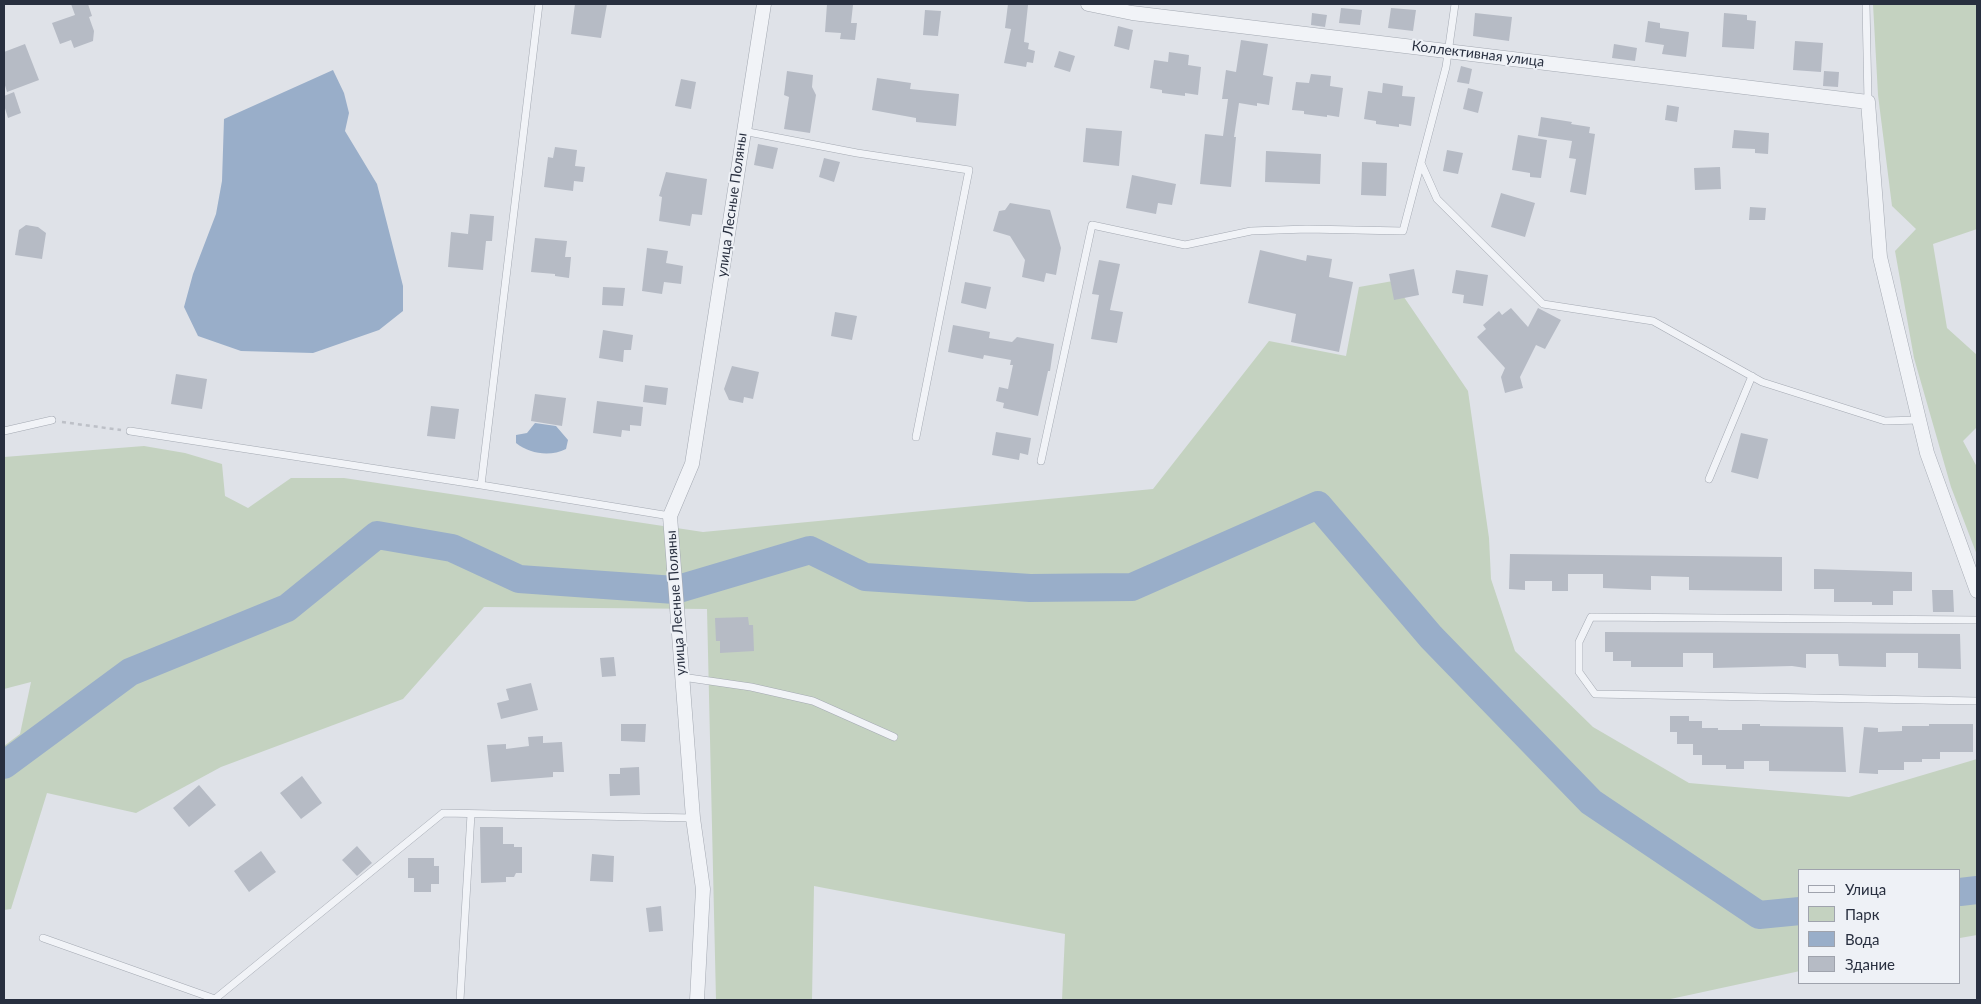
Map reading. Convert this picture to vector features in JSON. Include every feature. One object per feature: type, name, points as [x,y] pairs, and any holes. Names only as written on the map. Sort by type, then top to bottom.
[{"type":"street","name":"улица Лесные Поляны","points":[[697,1000],[702,889],[693,818],[670,516],[692,464],[764,4]]},
{"type":"street","name":"Коллективная улица","points":[[1088,4],[1132,8],[1449,51],[1868,102]]},
{"type":"street","points":[[1868,102],[1880,257],[1927,453],[1977,592]]},
{"type":"lane","points":[[481,485],[539,4]]},
{"type":"lane","points":[[1041,461],[1092,225],[1185,245],[1250,230],[1403,230],[1449,51],[1455,4]]},
{"type":"lane","points":[[1866,4],[1868,102]]},
{"type":"lane","points":[[743,131],[857,153],[969,170],[916,438]]},
{"type":"lane","points":[[1421,162],[1438,198],[1543,304],[1653,321],[1762,382],[1885,421],[1918,420]]},
{"type":"lane","points":[[1709,479],[1752,376]]},
{"type":"lane","points":[[4,430],[52,420]]},
{"type":"lane","points":[[130,431],[670,516]]},
{"type":"lane","points":[[1977,620],[1590,617],[1579,642],[1580,672],[1595,694],[1977,701]]},
{"type":"lane","points":[[682,677],[751,687],[812,701],[894,737]]},
{"type":"lane","points":[[43,938],[216,999],[443,813],[693,818]]},
{"type":"lane","points":[[460,1000],[471,814]]},
{"type":"path","points":[[52,420],[130,431]]},
{"type":"green space","points":[[1873,4],[1977,4],[1977,229],[1933,244],[1947,328],[1977,355],[1977,427],[1963,441],[1977,467],[1977,555],[1951,487],[1914,358],[1895,251],[1916,229],[1892,206],[1878,95]]},
{"type":"green space","points":[[1393,281],[1468,391],[1489,538],[1491,579],[1515,651],[1593,727],[1689,783],[1849,797],[1977,759],[1977,935],[1961,938],[1961,869],[1798,869],[1798,971],[1666,1000],[1062,1000],[1065,934],[814,886],[812,1000],[716,1000],[707,609],[484,607],[403,699],[221,767],[136,813],[47,793],[11,909],[4,910],[4,746],[20,734],[31,682],[4,689],[4,457],[144,446],[185,453],[222,464],[225,496],[248,508],[291,478],[344,478],[703,532],[1153,489],[1269,341],[1346,356],[1359,287]]},
{"type":"water","points":[[333,70],[344,93],[349,113],[345,131],[377,184],[403,286],[403,311],[379,330],[313,353],[241,351],[198,336],[184,307],[193,274],[216,214],[222,181],[224,119]]},
{"type":"water","points":[[535,423],[556,426],[568,440],[566,449],[547,454],[527,450],[516,443],[516,435],[527,433]]},
{"type":"building","points":[[71,4],[88,4],[92,16],[89,17],[94,31],[93,41],[74,48],[71,40],[60,44],[52,23],[75,15]]},
{"type":"building","points":[[575,4],[607,4],[601,38],[571,34]]},
{"type":"building","points":[[827,4],[853,5],[851,23],[857,23],[855,40],[840,39],[841,33],[825,32]]},
{"type":"building","points":[[1008,4],[1028,5],[1024,42],[1029,43],[1028,49],[1035,51],[1033,63],[1027,62],[1026,67],[1004,63],[1011,29],[1005,28]]},
{"type":"building","points":[[1341,8],[1362,10],[1360,25],[1339,23]]},
{"type":"building","points":[[1391,8],[1416,10],[1413,31],[1388,28]]},
{"type":"building","points":[[925,10],[941,11],[938,36],[923,35]]},
{"type":"building","points":[[1312,13],[1327,15],[1325,27],[1311,25]]},
{"type":"building","points":[[1475,13],[1512,17],[1509,41],[1473,36]]},
{"type":"building","points":[[1724,13],[1747,15],[1747,20],[1756,21],[1754,49],[1722,47]]},
{"type":"building","points":[[1648,21],[1660,23],[1660,28],[1689,32],[1686,57],[1662,54],[1664,45],[1645,42]]},
{"type":"building","points":[[1118,26],[1133,30],[1129,50],[1114,46]]},
{"type":"building","points":[[1241,40],[1268,44],[1263,75],[1273,77],[1269,105],[1257,103],[1257,106],[1239,103],[1234,137],[1236,137],[1231,187],[1200,184],[1205,134],[1223,136],[1228,99],[1222,99],[1226,70],[1236,72]]},
{"type":"building","points":[[1795,41],[1823,43],[1821,72],[1793,70]]},
{"type":"building","points":[[25,44],[39,80],[7,92],[4,82],[4,52]]},
{"type":"building","points":[[1614,44],[1637,48],[1635,61],[1612,58]]},
{"type":"building","points":[[1059,51],[1075,56],[1070,72],[1054,67]]},
{"type":"building","points":[[1169,52],[1189,55],[1188,65],[1201,67],[1198,95],[1185,93],[1185,96],[1162,93],[1162,90],[1150,88],[1154,60],[1168,62]]},
{"type":"building","points":[[1461,66],[1472,69],[1469,84],[1457,82]]},
{"type":"building","points":[[787,71],[813,75],[812,87],[816,95],[810,133],[784,129],[789,97],[784,95]]},
{"type":"building","points":[[1824,71],[1839,72],[1838,87],[1823,86]]},
{"type":"building","points":[[1311,74],[1331,76],[1330,86],[1343,88],[1339,117],[1304,114],[1304,111],[1292,110],[1296,82],[1309,83]]},
{"type":"building","points":[[877,78],[911,83],[910,89],[959,94],[956,126],[916,122],[916,118],[872,110]]},
{"type":"building","points":[[681,79],[696,82],[691,109],[675,106]]},
{"type":"building","points":[[1383,83],[1403,86],[1402,96],[1415,97],[1411,126],[1399,124],[1399,127],[1376,124],[1376,121],[1364,119],[1368,91],[1382,93]]},
{"type":"building","points":[[1468,88],[1483,92],[1478,113],[1463,109]]},
{"type":"building","points":[[14,92],[21,113],[8,118],[4,105],[4,96]]},
{"type":"building","points":[[1667,105],[1679,107],[1677,122],[1665,120]]},
{"type":"building","points":[[1541,117],[1590,127],[1589,133],[1595,134],[1586,195],[1570,192],[1576,159],[1569,158],[1572,141],[1538,136]]},
{"type":"building","points":[[1086,128],[1122,131],[1119,166],[1083,162]]},
{"type":"building","points":[[1734,130],[1769,133],[1768,154],[1755,153],[1755,149],[1732,148]]},
{"type":"building","points":[[1518,135],[1547,140],[1541,178],[1530,177],[1530,173],[1512,170]]},
{"type":"building","points":[[758,144],[778,148],[773,169],[754,165]]},
{"type":"building","points":[[555,147],[577,150],[575,166],[585,167],[583,182],[574,181],[573,191],[544,187],[548,157],[553,158]]},
{"type":"building","points":[[1447,150],[1463,153],[1458,174],[1443,171]]},
{"type":"building","points":[[1266,151],[1321,154],[1320,184],[1265,182]]},
{"type":"building","points":[[824,158],[840,162],[834,182],[819,177]]},
{"type":"building","points":[[1362,162],[1387,163],[1386,196],[1361,195]]},
{"type":"building","points":[[1720,167],[1721,189],[1695,190],[1694,168]]},
{"type":"building","points":[[666,172],[707,179],[702,215],[692,214],[690,226],[659,221],[662,197],[659,196]]},
{"type":"building","points":[[1132,175],[1176,184],[1172,205],[1158,203],[1156,214],[1126,208]]},
{"type":"building","points":[[1501,193],[1535,203],[1525,237],[1491,227]]},
{"type":"building","points":[[1010,203],[1050,210],[1061,248],[1056,275],[1046,273],[1044,282],[1022,277],[1025,260],[1010,236],[993,231],[999,211],[1005,210]]},
{"type":"building","points":[[1750,207],[1766,208],[1765,220],[1749,220]]},
{"type":"building","points":[[470,214],[494,216],[492,241],[486,241],[483,270],[448,267],[451,232],[468,234]]},
{"type":"building","points":[[26,225],[38,227],[46,233],[42,259],[15,255],[19,230]]},
{"type":"building","points":[[535,238],[567,241],[565,257],[571,257],[569,278],[555,276],[555,274],[531,272]]},
{"type":"building","points":[[647,248],[668,251],[666,263],[683,266],[681,284],[664,282],[662,294],[642,291]]},
{"type":"building","points":[[1260,250],[1306,261],[1307,255],[1332,259],[1329,277],[1353,282],[1339,352],[1291,342],[1296,314],[1248,303]]},
{"type":"building","points":[[1099,260],[1120,264],[1110,310],[1123,312],[1117,343],[1091,339],[1099,295],[1092,294]]},
{"type":"building","points":[[1414,269],[1419,295],[1394,300],[1389,274]]},
{"type":"building","points":[[1456,270],[1488,275],[1483,306],[1463,303],[1464,295],[1452,293]]},
{"type":"building","points":[[965,282],[991,287],[986,309],[961,303]]},
{"type":"building","points":[[603,287],[625,288],[623,306],[602,305]]},
{"type":"building","points":[[1511,308],[1528,327],[1538,308],[1561,320],[1545,349],[1536,345],[1520,377],[1523,388],[1505,393],[1501,377],[1505,368],[1477,337],[1486,329],[1483,325],[1499,311],[1502,315]]},
{"type":"building","points":[[835,312],[857,316],[852,340],[831,336]]},
{"type":"building","points":[[953,325],[990,332],[989,338],[1012,342],[1017,337],[1054,344],[1050,371],[1048,371],[1038,416],[1003,408],[1004,403],[996,401],[999,387],[1008,389],[1013,365],[1010,365],[1011,360],[984,355],[983,359],[948,352]]},
{"type":"building","points":[[603,330],[633,335],[631,350],[624,350],[623,362],[599,358]]},
{"type":"building","points":[[732,366],[759,372],[753,399],[744,397],[743,403],[729,400],[724,389]]},
{"type":"building","points":[[176,374],[207,379],[202,409],[171,404]]},
{"type":"building","points":[[645,385],[668,388],[666,405],[643,402]]},
{"type":"building","points":[[535,394],[566,398],[562,426],[531,421]]},
{"type":"building","points":[[597,401],[643,407],[641,426],[630,425],[630,431],[622,430],[621,437],[593,433]]},
{"type":"building","points":[[431,406],[459,409],[455,439],[427,436]]},
{"type":"building","points":[[996,432],[1031,438],[1028,455],[1020,453],[1019,460],[992,455]]},
{"type":"building","points":[[1741,433],[1768,439],[1758,479],[1731,472]]},
{"type":"building","points":[[1510,554],[1782,557],[1782,591],[1689,590],[1689,577],[1651,576],[1651,590],[1603,588],[1603,574],[1568,574],[1568,591],[1552,591],[1552,581],[1525,581],[1525,590],[1509,589]]},
{"type":"building","points":[[1814,569],[1912,572],[1912,591],[1893,591],[1893,605],[1872,605],[1872,602],[1834,602],[1834,589],[1814,589]]},
{"type":"building","points":[[1932,590],[1953,590],[1954,612],[1933,612]]},
{"type":"building","points":[[748,617],[749,625],[753,625],[754,651],[720,653],[720,641],[716,641],[715,618]]},
{"type":"building","points":[[1605,632],[1960,634],[1961,669],[1918,668],[1918,653],[1886,653],[1886,667],[1839,666],[1838,654],[1806,654],[1806,668],[1792,666],[1713,668],[1713,653],[1683,653],[1683,667],[1631,667],[1631,661],[1613,661],[1613,652],[1605,652]]},
{"type":"building","points":[[614,657],[616,676],[602,677],[600,658]]},
{"type":"building","points":[[531,683],[538,710],[501,719],[497,703],[509,700],[506,689]]},
{"type":"building","points":[[1670,716],[1689,716],[1689,721],[1702,721],[1702,728],[1718,728],[1718,730],[1742,730],[1742,724],[1843,727],[1846,772],[1769,771],[1769,761],[1744,761],[1744,769],[1726,769],[1726,765],[1702,765],[1702,755],[1693,755],[1693,744],[1677,744],[1677,732],[1670,732]]},
{"type":"building","points":[[621,724],[646,724],[645,742],[621,741]]},
{"type":"building","points":[[1929,724],[1973,724],[1973,752],[1940,752],[1940,759],[1904,762],[1904,770],[1878,770],[1878,774],[1859,773],[1864,727],[1878,728],[1878,732],[1902,731],[1902,726],[1929,726]]},
{"type":"building","points":[[543,736],[543,743],[562,742],[564,772],[553,772],[553,777],[491,782],[487,745],[506,744],[506,749],[529,746],[528,737]]},
{"type":"building","points":[[639,767],[640,795],[610,796],[609,774],[620,774],[620,768]]},
{"type":"building","points":[[302,776],[322,803],[301,819],[280,793]]},
{"type":"building","points":[[199,785],[216,805],[189,827],[173,808]]},
{"type":"building","points":[[480,827],[503,827],[503,844],[514,844],[514,847],[522,847],[522,873],[516,873],[514,877],[506,877],[506,882],[481,883]]},
{"type":"building","points":[[357,846],[372,863],[357,876],[342,860]]},
{"type":"building","points":[[261,851],[276,872],[249,892],[234,871]]},
{"type":"building","points":[[592,854],[614,856],[613,882],[590,881]]},
{"type":"building","points":[[408,858],[434,858],[434,866],[439,866],[439,884],[431,884],[431,892],[414,892],[414,878],[408,878]]},
{"type":"building","points":[[661,906],[663,931],[649,932],[646,908]]},
{"type":"waterway","points":[[4,765],[130,672],[287,608],[377,535],[452,548],[519,579],[675,590],[810,550],[865,577],[1030,588],[1132,587],[1318,505],[1431,637],[1591,802],[1759,915],[1798,911]]},
{"type":"waterway","points":[[1961,892],[1977,890]]}]
